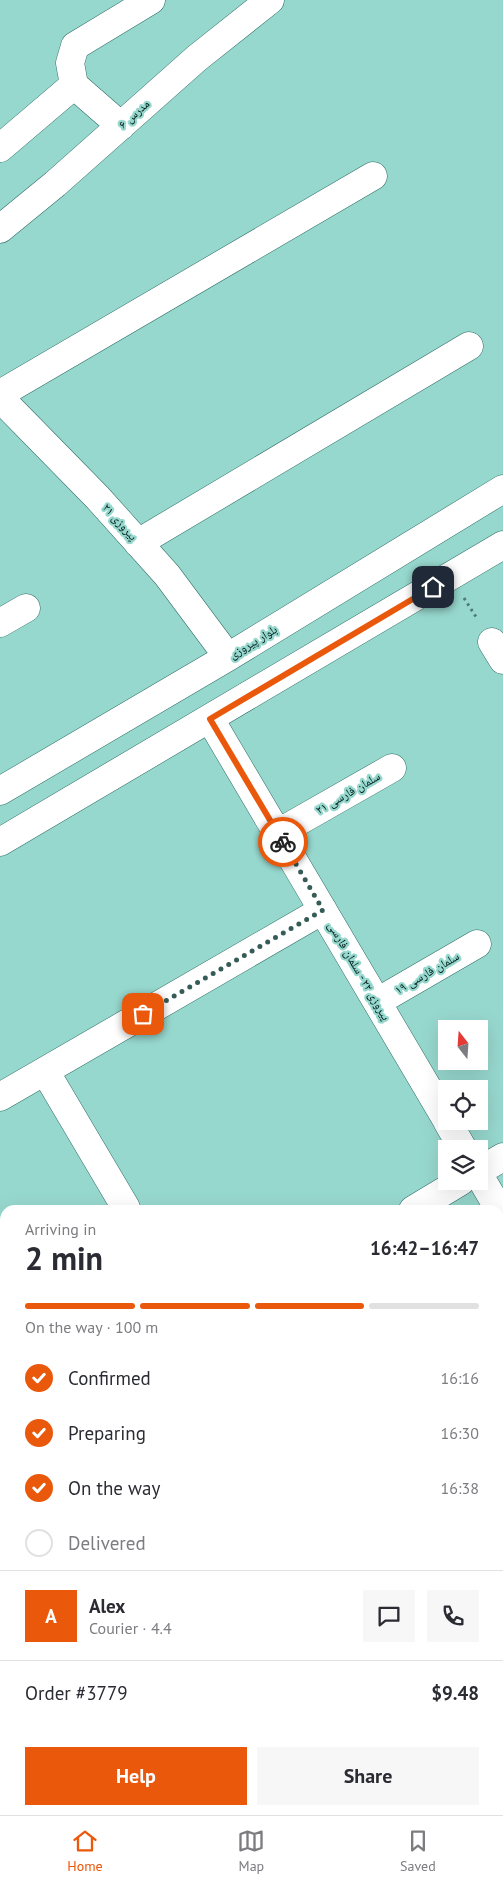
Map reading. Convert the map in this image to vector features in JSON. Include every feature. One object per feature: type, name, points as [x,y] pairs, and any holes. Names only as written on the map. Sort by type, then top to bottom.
[{"type":"street","points":[[121,126],[74,85],[70,63],[75,46],[151,0]]},
{"type":"street","name":"مدرس ۶","points":[[0,229],[55,184],[197,58],[270,0]]},
{"type":"street","points":[[0,148],[74,85]]},
{"type":"street","points":[[0,396],[373,176]]},
{"type":"street","points":[[138,543],[468,346]]},
{"type":"street","name":"پیروزی ۲۱","points":[[0,396],[98,498],[167,574],[228,657]]},
{"type":"street","name":"بلوار پیروزی","points":[[0,792],[228,657],[503,489]]},
{"type":"street","points":[[0,842],[503,546]]},
{"type":"street","points":[[0,624],[26,608]]},
{"type":"street","name":"پیروزی ۲۲ - سلمان فارسی","points":[[210,719],[438,1105]]},
{"type":"street","name":"سلمان فارسی ۲۱","points":[[278,833],[392,768]]},
{"type":"street","points":[[0,1097],[323,910]]},
{"type":"street","name":"سلمان فارسی ۱۹","points":[[377,1002],[477,944]]},
{"type":"street","points":[[45,1071],[124,1205]]},
{"type":"street","points":[[488,1166],[503,1157]]},
{"type":"street","points":[[421,1205],[446,1190]]},
{"type":"street","points":[[488,1190],[497,1205]]},
{"type":"path","points":[[450,576],[498,651]]},
{"type":"way so far","points":[[143,1014],[323,910],[283,842]]},
{"type":"route","points":[[283,842],[210,719],[433,587]]}]
